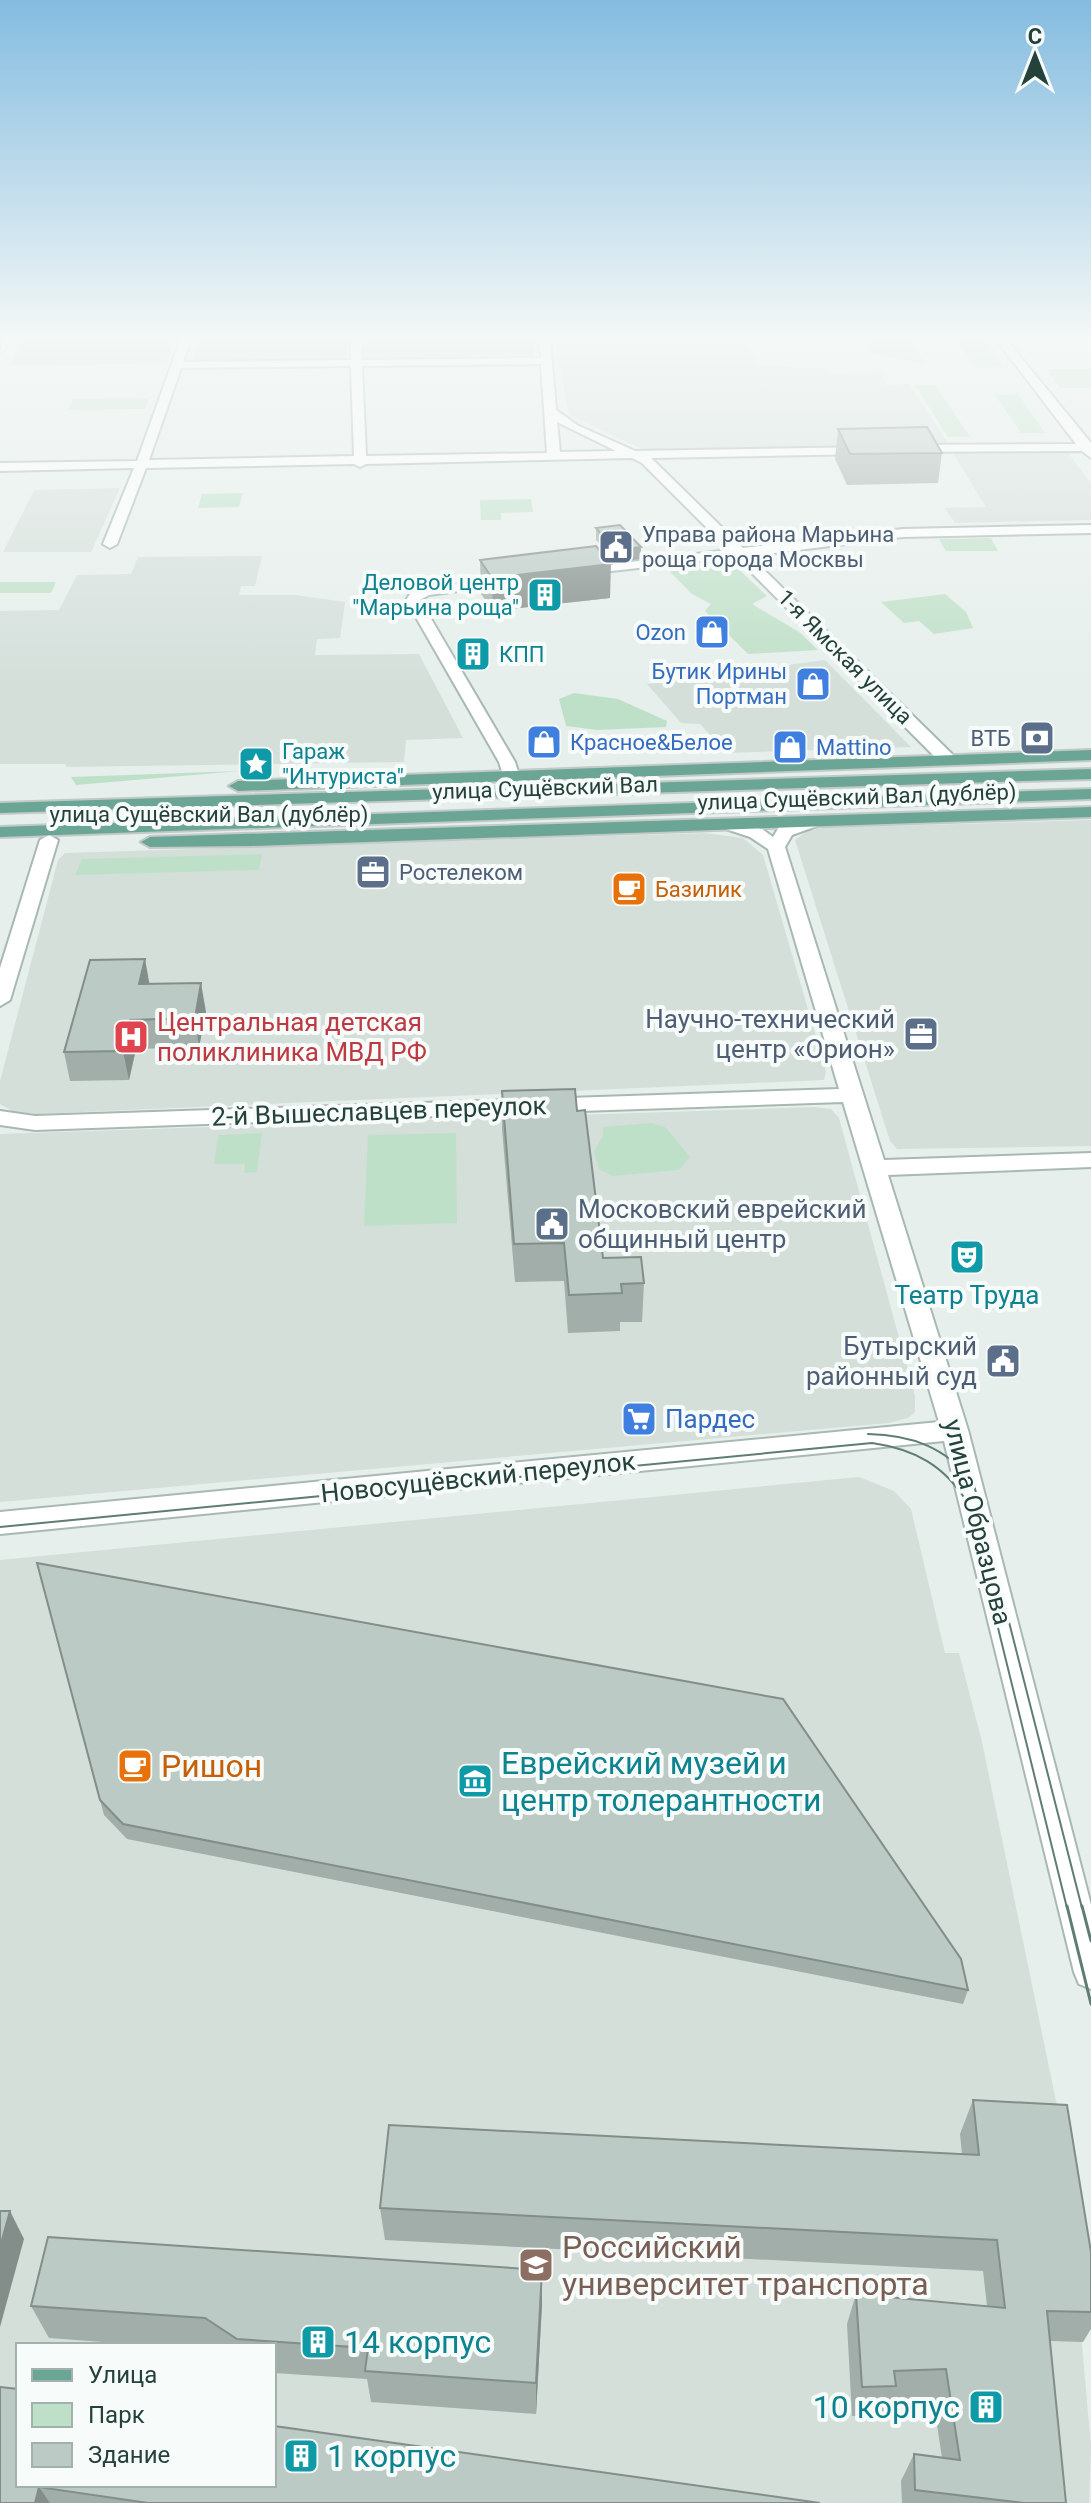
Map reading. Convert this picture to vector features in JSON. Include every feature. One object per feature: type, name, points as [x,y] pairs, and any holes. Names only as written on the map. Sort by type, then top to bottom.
[{"type":"main road","name":"улица Сущёвский Вал (дублёр)","points":[[37,807],[238,785],[1091,755]]},
{"type":"main road","name":"улица Сущёвский Вал","points":[[0,808],[1091,774]]},
{"type":"main road","name":"улица Сущёвский Вал","points":[[0,835],[1091,794]]},
{"type":"main road","name":"улица Сущёвский Вал (дублёр)","points":[[0,835],[49,840],[251,841],[1091,812]]},
{"type":"street","points":[[110,544],[146,455]]},
{"type":"street","points":[[360,455],[360,463]]},
{"type":"street","name":"1-я Ямская улица","points":[[639,455],[948,760]]},
{"type":"street","points":[[0,467],[360,463],[648,455]]},
{"type":"street","points":[[561,575],[903,533],[1091,529]]},
{"type":"street","points":[[511,775],[413,596],[428,591],[531,578]]},
{"type":"street","points":[[723,825],[756,833],[776,847],[785,831],[811,822]]},
{"type":"street","points":[[0,1000],[49,840]]},
{"type":"street","name":"улица Образцова","points":[[776,847],[955,1430],[1091,1972]]},
{"type":"street","name":"2-й Вышеславцев переулок","points":[[0,1118],[47,1123],[854,1095]]},
{"type":"street","points":[[875,1168],[1091,1160]]},
{"type":"street","name":"Новосущёвский переулок","points":[[0,1523],[955,1430]]},
{"type":"shaded area","points":[[954,455],[1069,455],[1091,483],[1091,520],[955,523],[945,508],[986,507]]},
{"type":"shaded area","points":[[120,488],[91,552],[3,552],[34,490]]},
{"type":"shaded area","points":[[262,556],[255,586],[241,586],[239,595],[296,595],[345,602],[340,638],[317,639],[315,655],[419,654],[463,738],[406,740],[404,762],[66,767],[66,764],[0,764],[0,611],[59,610],[77,575],[131,574],[138,557]]},
{"type":"shaded area","points":[[825,660],[911,747],[727,753],[700,724],[681,723],[647,684]]},
{"type":"shaded area","points":[[1091,820],[1091,1146],[897,1149],[890,1141],[795,840],[807,831],[824,828]]},
{"type":"shaded area","points":[[704,833],[743,838],[763,855],[826,1071],[824,1080],[36,1114],[12,1111],[0,1104],[0,1081],[58,860],[65,853]]},
{"type":"shaded area","points":[[814,1107],[831,1109],[839,1118],[915,1396],[915,1412],[908,1418],[889,1423],[0,1502],[0,1134]]},
{"type":"shaded area","points":[[859,1477],[894,1491],[911,1509],[945,1653],[959,1653],[982,1742],[1064,2140],[1091,2447],[1089,2503],[0,2503],[0,1560]]},
{"type":"green space","points":[[243,493],[239,507],[198,508],[202,494]]},
{"type":"green space","points":[[531,499],[533,512],[501,513],[501,520],[481,520],[480,500]]},
{"type":"green space","points":[[991,538],[998,551],[946,551],[939,539]]},
{"type":"green space","points":[[718,562],[734,565],[767,596],[752,604],[799,632],[818,650],[748,654],[705,611],[711,604],[692,594],[670,572],[676,567]]},
{"type":"green space","points":[[0,582],[56,582],[51,593],[0,593]]},
{"type":"green space","points":[[945,594],[966,612],[973,628],[934,634],[919,621],[904,623],[881,602]]},
{"type":"green space","points":[[574,693],[618,699],[667,721],[666,727],[597,730],[566,726],[559,699]]},
{"type":"green space","points":[[240,771],[76,785],[71,777]]},
{"type":"green space","points":[[262,854],[259,870],[75,875],[82,859]]},
{"type":"green space","points":[[652,1123],[665,1127],[690,1157],[679,1170],[613,1176],[599,1169],[594,1152],[603,1136],[603,1127]]},
{"type":"green space","points":[[262,1133],[257,1172],[244,1173],[245,1164],[214,1164],[218,1135]]},
{"type":"green space","points":[[456,1133],[457,1223],[364,1226],[368,1135]]},
{"type":"building","points":[[620,525],[641,547],[616,550],[596,528]]},
{"type":"building","points":[[596,546],[611,564],[492,578],[480,560]]},
{"type":"building","points":[[145,959],[139,984],[201,983],[195,1018],[130,1020],[123,1051],[64,1052],[90,960]]},
{"type":"building","name":"Московский еврейский общинный центр","points":[[575,1089],[577,1111],[585,1110],[603,1258],[641,1257],[644,1283],[621,1284],[622,1293],[569,1295],[564,1243],[514,1244],[502,1091]]},
{"type":"building","points":[[37,1563],[783,1699],[961,1959],[968,1990],[123,1824],[100,1800]]},
{"type":"building","points":[[973,2100],[1067,2105],[1091,2252],[1091,2312],[1047,2311],[1066,2503],[1024,2503],[915,2490],[914,2454],[960,2460],[946,2369],[894,2371],[896,2386],[862,2387],[856,2294],[1005,2308],[997,2240],[380,2208],[389,2125],[979,2155]]},
{"type":"building","points":[[0,2211],[10,2211],[0,2247]]},
{"type":"building","name":"14 корпус","points":[[48,2237],[542,2270],[536,2383],[365,2371],[368,2348],[237,2339],[205,2318],[31,2306]]},
{"type":"building","points":[[0,2387],[16,2389],[16,2487],[39,2487],[35,2503],[0,2503]]},
{"type":"building","points":[[276,2426],[820,2503],[148,2503],[39,2487],[276,2487]]},
{"type":"tram line","points":[[868,1434],[899,1437],[926,1445],[951,1459],[973,1481],[1082,1908]]},
{"type":"tram line","points":[[0,1527],[872,1443],[901,1450],[938,1469],[967,1502],[1067,1908]]},
{"type":"tram line","points":[[1067,1906],[1091,2004]]},
{"type":"tram line","points":[[1082,1906],[1091,1941]]},
{"type":"place","name":"Управа района Марьина роща города Москвы","points":[[616,547]]},
{"type":"place","name":"Деловой центр \"Марьина роща\"","points":[[545,595]]},
{"type":"place","name":"Ozon","points":[[712,632]]},
{"type":"place","name":"КПП","points":[[473,654]]},
{"type":"place","name":"Бутик Ирины Портман","points":[[813,684]]},
{"type":"place","name":"ВТБ","points":[[1037,738]]},
{"type":"place","name":"Красное&Белое","points":[[544,742]]},
{"type":"place","name":"Mattino","points":[[790,747]]},
{"type":"place","name":"Гараж \"Интуриста\"","points":[[256,764]]},
{"type":"place","name":"Ростелеком","points":[[373,872]]},
{"type":"place","name":"Базилик","points":[[629,889]]},
{"type":"place","name":"Научно-технический центр «Орион»","points":[[921,1034]]},
{"type":"place","name":"Центральная детская поликлиника МВД РФ","points":[[131,1037]]},
{"type":"place","name":"Московский еврейский общинный центр","points":[[552,1224]]},
{"type":"place","name":"Театр Труда","points":[[967,1257]]},
{"type":"place","name":"Бутырский районный суд","points":[[1003,1361]]},
{"type":"place","name":"Пардес","points":[[639,1419]]},
{"type":"place","name":"Ришон","points":[[135,1766]]},
{"type":"place","name":"Еврейский музей и центр толерантности","points":[[475,1781]]},
{"type":"place","name":"Российский университет транспорта","points":[[536,2265]]},
{"type":"place","name":"14 корпус","points":[[318,2342]]},
{"type":"place","name":"10 корпус","points":[[986,2407]]},
{"type":"place","name":"1 корпус","points":[[301,2456]]}]
